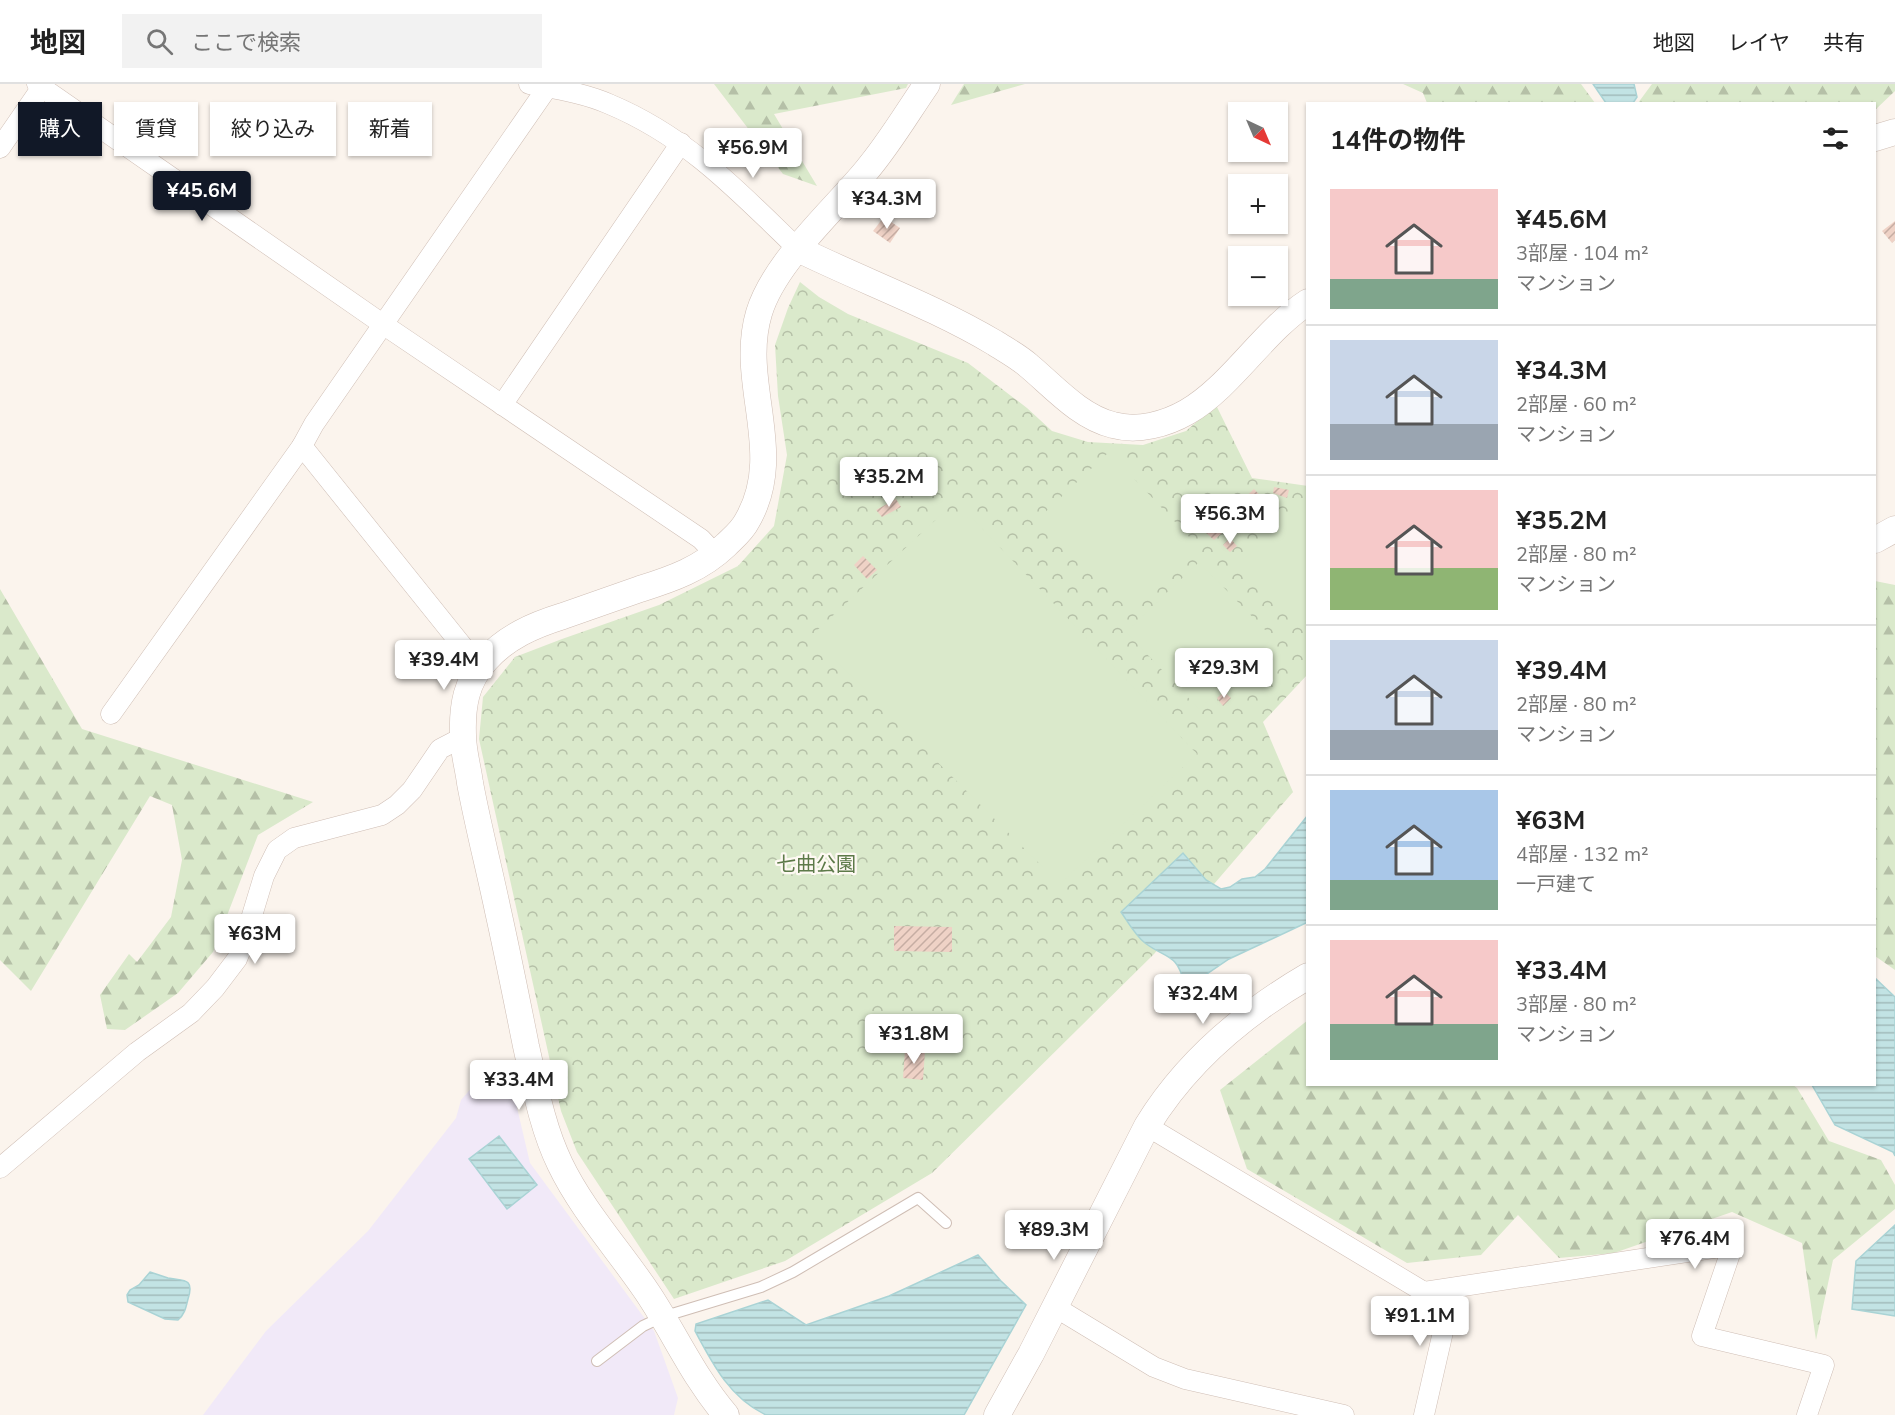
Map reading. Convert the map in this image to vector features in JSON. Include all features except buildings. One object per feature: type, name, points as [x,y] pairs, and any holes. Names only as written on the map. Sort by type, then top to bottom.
[{"type":"street","points":[[726,1415],[707,1392],[649,1294],[578,1196],[560,1163],[545,1127],[478,824],[462,737],[464,700],[471,678],[496,648],[538,624],[692,571],[716,555],[740,532],[758,498],[764,474],[764,441],[754,369],[755,333],[767,294],[777,276],[798,249],[871,166],[927,84]]},
{"type":"street","points":[[0,148],[39,86],[384,325],[700,539],[716,555]]},
{"type":"street","points":[[111,714],[302,446],[314,424],[384,325],[538,86],[609,104],[681,142],[718,172],[798,249],[994,342],[1026,363],[1092,418],[1114,426],[1137,428],[1162,423],[1187,412],[1211,395],[1263,341],[1306,304]]},
{"type":"street","points":[[1876,138],[1895,132]]},
{"type":"street","points":[[502,405],[681,142]]},
{"type":"street","points":[[302,446],[464,648],[482,664]]},
{"type":"street","points":[[1876,539],[1895,529]]},
{"type":"street","points":[[0,1168],[137,1052],[191,1013],[215,988],[237,959],[269,862],[277,850],[294,838],[382,815],[397,805],[412,790],[440,749],[462,737]]},
{"type":"street","points":[[996,1415],[1055,1307],[1147,1126],[1175,1085],[1203,1054],[1248,1016],[1276,995],[1306,977]]},
{"type":"street","points":[[1147,1126],[1424,1292],[1733,1245],[1702,1336],[1824,1365],[1807,1415]]},
{"type":"street","points":[[1424,1415],[1452,1288]]},
{"type":"street","points":[[1055,1307],[1154,1367],[1185,1379],[1344,1415]]},
{"type":"lane","points":[[597,1361],[643,1326],[662,1317],[761,1287],[793,1272],[918,1198],[946,1223]]},
{"type":"shaded area","points":[[507,1065],[530,1163],[654,1331],[678,1398],[674,1415],[203,1415],[266,1331],[368,1231],[456,1118],[461,1100],[487,1070]]},
{"type":"green space","points":[[714,84],[908,84],[906,88],[774,114],[817,186],[783,174]]},
{"type":"green space","points":[[964,84],[1025,84],[951,105]]},
{"type":"green space","points":[[1403,84],[1581,84],[1594,102],[1427,102],[1423,93]]},
{"type":"green space","points":[[1652,84],[1895,84],[1895,91],[1876,109],[1876,102],[1639,102]]},
{"type":"green space","name":"七曲公園","points":[[800,282],[819,297],[848,314],[968,363],[1027,408],[1052,431],[1088,442],[1143,445],[1186,431],[1216,405],[1252,478],[1306,486],[1306,676],[1263,722],[1293,792],[1154,954],[932,1173],[785,1261],[674,1299],[577,1152],[561,1111],[479,739],[483,697],[515,657],[659,605],[738,566],[774,526],[787,455],[778,396],[775,345]]},
{"type":"green space","points":[[1109,452],[1194,542],[1125,606],[1041,516]]},
{"type":"green space","points":[[1298,506],[1306,515],[1306,633],[1238,565]]},
{"type":"green space","points":[[943,513],[973,519],[1197,754],[1060,884],[811,636]]},
{"type":"green space","points":[[1199,562],[1273,638],[1199,709],[1126,632]]},
{"type":"green space","points":[[1876,581],[1895,585],[1895,970],[1876,957]]},
{"type":"green space","points":[[0,589],[82,729],[313,802],[258,835],[213,952],[178,993],[125,1030],[107,1029],[100,995],[129,954],[137,962],[171,917],[182,860],[172,805],[150,796],[31,991],[0,960]]},
{"type":"green space","points":[[1306,1022],[1306,1086],[1794,1086],[1829,1141],[1881,1160],[1895,1185],[1895,1209],[1833,1260],[1816,1340],[1802,1243],[1732,1212],[1614,1253],[1559,1258],[1518,1215],[1481,1255],[1407,1263],[1247,1169],[1220,1090]]},
{"type":"water","points":[[1593,84],[1634,84],[1637,97],[1634,102],[1605,102]]},
{"type":"water","points":[[1306,818],[1306,923],[1229,959],[1189,986],[1184,983],[1174,961],[1141,940],[1121,912],[1183,853],[1206,880],[1221,889],[1230,887],[1242,879],[1255,877],[1265,869]]},
{"type":"water","points":[[1876,979],[1895,997],[1895,1156],[1893,1152],[1835,1125],[1813,1086],[1876,1086]]},
{"type":"water","points":[[499,1136],[537,1185],[507,1209],[469,1159]]},
{"type":"water","points":[[1895,1225],[1895,1316],[1852,1309],[1856,1261]]},
{"type":"water","points":[[978,1255],[1026,1305],[964,1415],[766,1415],[753,1408],[732,1390],[716,1368],[695,1331],[696,1324],[768,1300],[806,1325],[889,1296]]},
{"type":"water","points":[[150,1272],[189,1283],[190,1292],[186,1308],[178,1320],[165,1319],[128,1302],[127,1295],[130,1290],[139,1285]]}]
